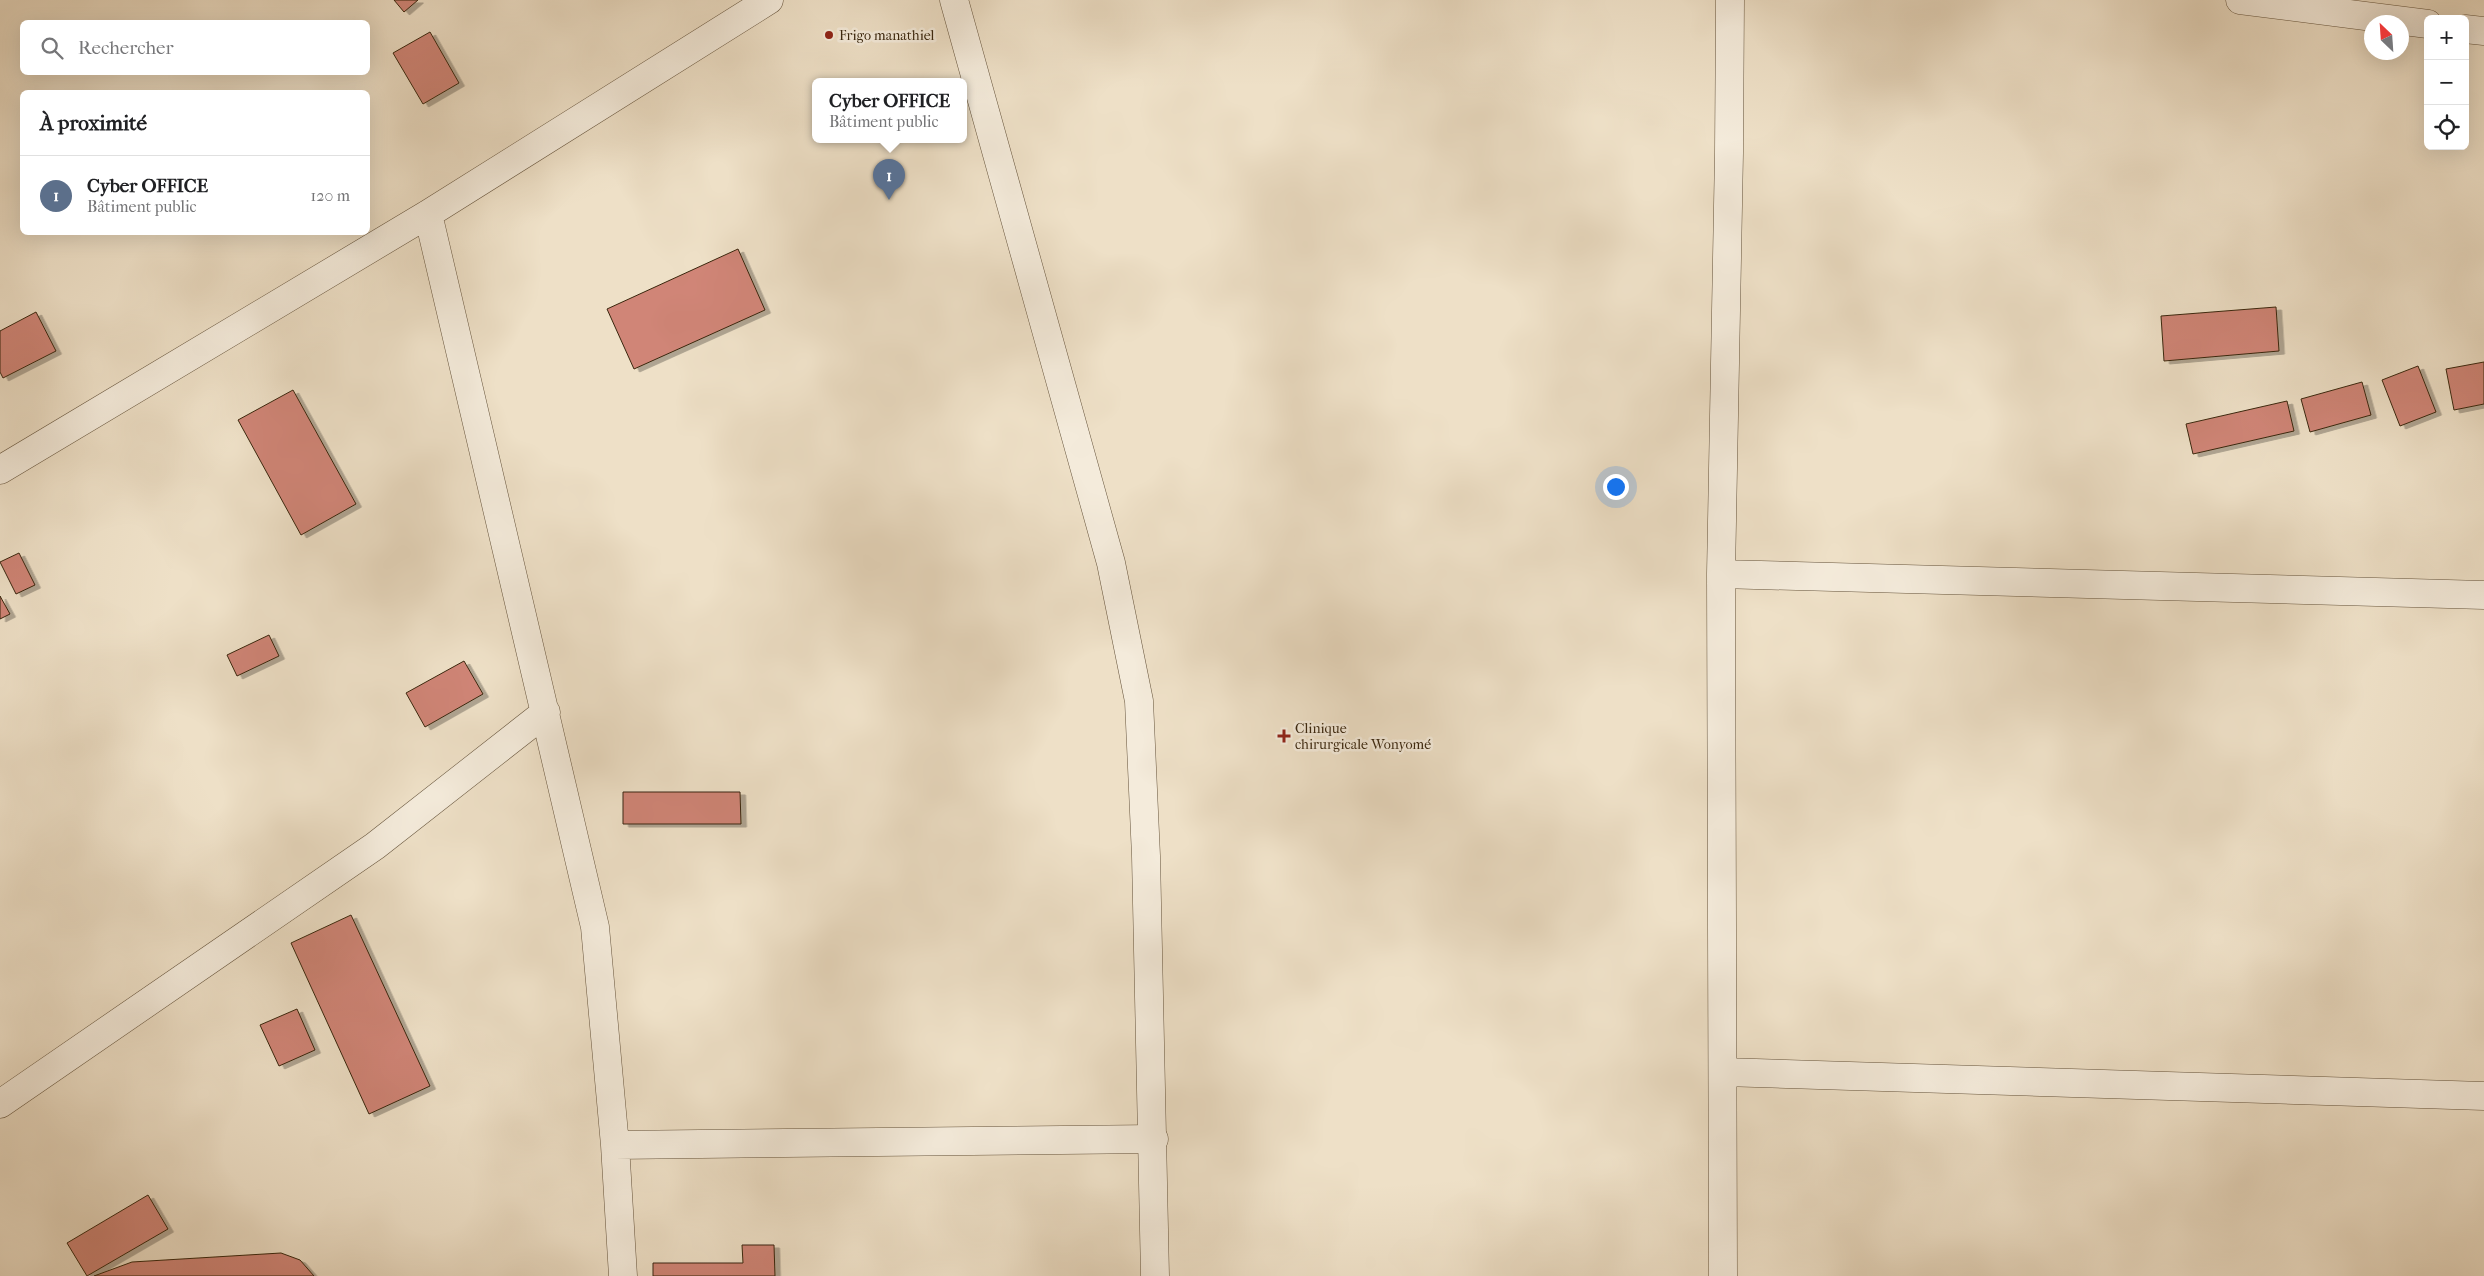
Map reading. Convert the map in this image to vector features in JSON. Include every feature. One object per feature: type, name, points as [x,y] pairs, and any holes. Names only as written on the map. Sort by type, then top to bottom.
[{"type":"street","points":[[0,470],[428,214],[769,0]]},
{"type":"street","points":[[954,0],[1111,563],[1138,701],[1146,856],[1148,1048],[1154,1139],[1155,1276]]},
{"type":"street","points":[[1723,1276],[1721,574],[1729,163],[1730,0]]},
{"type":"street","points":[[2240,0],[2424,23]]},
{"type":"street","points":[[2469,29],[2484,31]]},
{"type":"street","points":[[428,214],[595,927],[615,1145],[623,1276]]},
{"type":"street","points":[[1721,574],[2484,595]]},
{"type":"street","points":[[0,1104],[375,846],[546,712]]},
{"type":"street","points":[[1723,1072],[2484,1096]]},
{"type":"street","points":[[615,1145],[1154,1139]]},
{"type":"building","points":[[394,0],[418,0],[404,12]]},
{"type":"building","points":[[430,32],[459,83],[423,104],[393,53]]},
{"type":"building","points":[[738,249],[765,310],[634,369],[607,309]]},
{"type":"building","points":[[2276,307],[2279,351],[2164,361],[2161,316]]},
{"type":"building","points":[[36,312],[56,351],[3,378],[0,372],[0,331]]},
{"type":"building","points":[[2484,362],[2484,404],[2454,410],[2446,369]]},
{"type":"building","points":[[2418,366],[2436,412],[2400,426],[2382,380]]},
{"type":"building","points":[[2362,382],[2371,415],[2310,432],[2301,399]]},
{"type":"building","points":[[293,390],[356,504],[301,535],[238,420]]},
{"type":"building","points":[[2287,401],[2294,431],[2193,454],[2186,424]]},
{"type":"building","points":[[19,553],[35,585],[16,594],[0,562]]},
{"type":"building","points":[[0,596],[10,614],[0,619]]},
{"type":"building","points":[[269,635],[279,656],[237,676],[227,655]]},
{"type":"building","points":[[464,661],[483,694],[425,727],[406,693]]},
{"type":"building","points":[[623,792],[740,792],[741,824],[623,824]]},
{"type":"building","points":[[351,915],[430,1086],[369,1114],[291,943]]},
{"type":"building","points":[[297,1009],[315,1050],[279,1066],[260,1025]]},
{"type":"building","points":[[148,1195],[168,1229],[87,1276],[67,1243]]},
{"type":"building","points":[[742,1245],[774,1245],[775,1276],[653,1276],[653,1263],[743,1263]]},
{"type":"building","points":[[281,1253],[300,1260],[314,1276],[94,1276],[132,1262]]},
{"type":"place","name":"Frigo manathiel","points":[[829,35]]},
{"type":"place","name":"Cyber OFFICE","points":[[889,200]]},
{"type":"place","name":"Clinique chirurgicale Wonyomé","points":[[1284,736]]}]
